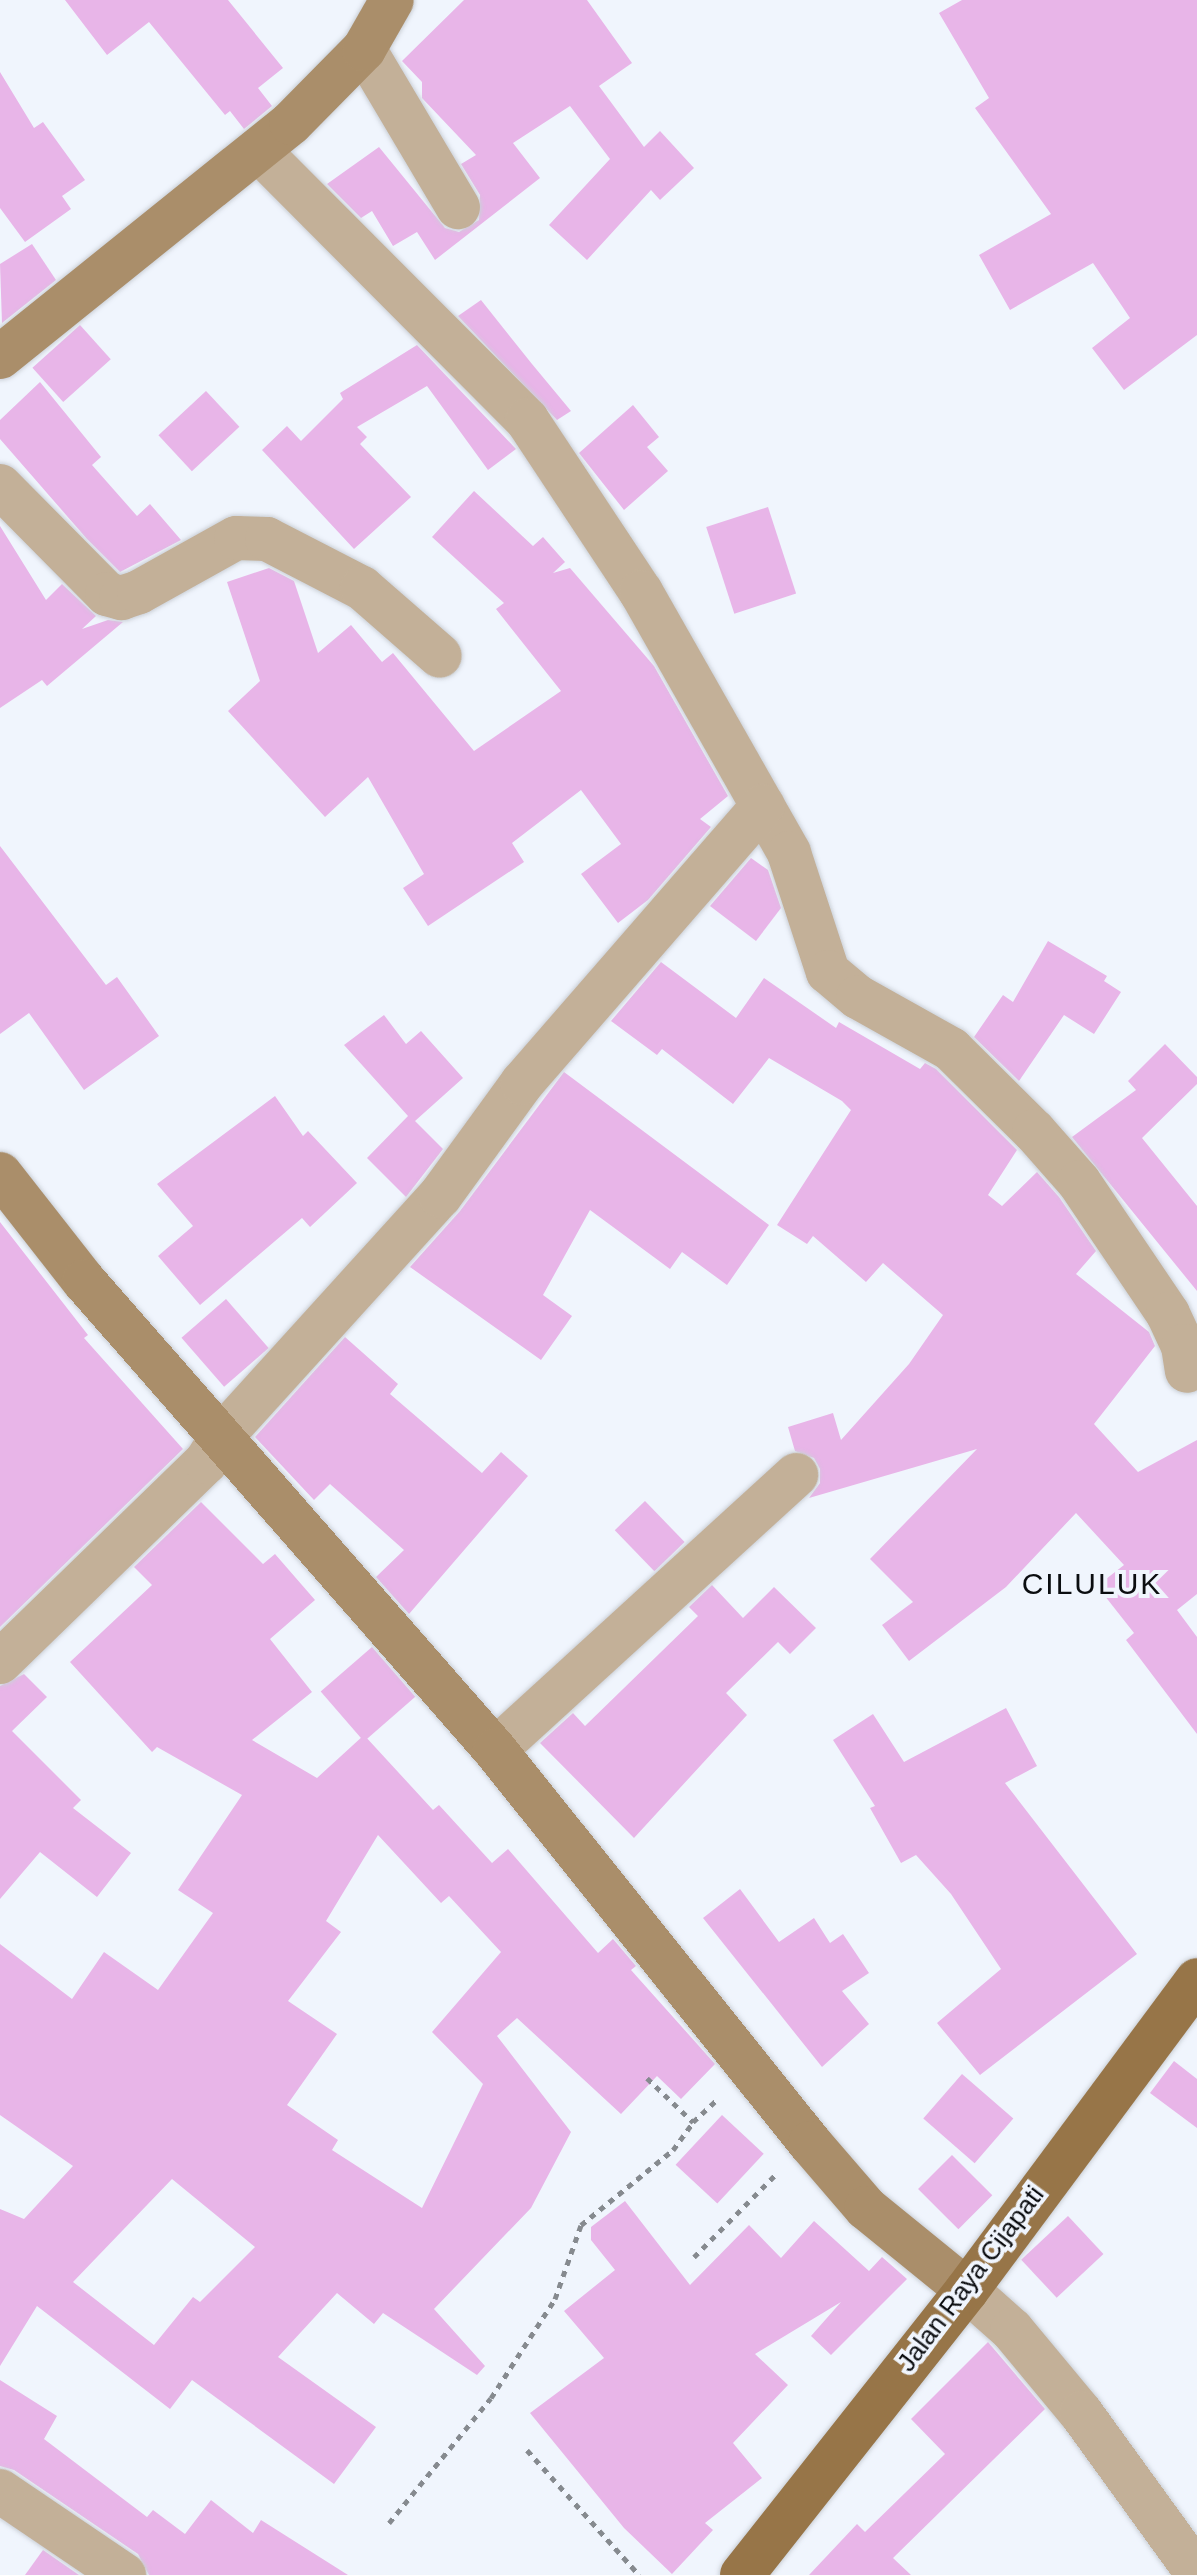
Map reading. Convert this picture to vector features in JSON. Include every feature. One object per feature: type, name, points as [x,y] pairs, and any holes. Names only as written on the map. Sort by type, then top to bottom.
[{"type":"main road","name":"Jalan Raya Cijapati","points":[[742,2575],[967,2290],[1197,1980]]},
{"type":"street","points":[[0,357],[258,150],[364,49],[392,0]]},
{"type":"street","points":[[364,49],[458,207]]},
{"type":"street","points":[[258,150],[527,420],[641,592],[797,868],[828,972],[858,997],[951,1049],[1034,1131],[1079,1182],[1168,1314],[1183,1346],[1187,1371]]},
{"type":"street","points":[[0,486],[107,594],[121,598],[139,592],[236,538],[267,539],[362,588],[440,656]]},
{"type":"street","points":[[0,1662],[206,1462],[222,1436],[440,1196],[522,1083],[763,806]]},
{"type":"street","points":[[0,1174],[84,1281],[495,1750],[750,2069],[866,2208],[1012,2330],[1081,2413],[1197,2573]]},
{"type":"street","points":[[495,1750],[796,1475]]},
{"type":"street","points":[[0,2491],[124,2575]]},
{"type":"path","points":[[389,2523],[491,2398],[555,2299],[581,2225],[673,2150],[693,2122],[750,2069]]},
{"type":"path","points":[[647,2078],[693,2122]]},
{"type":"path","points":[[694,2257],[789,2161]]},
{"type":"path","points":[[527,2450],[639,2575]]},
{"type":"building","points":[[65,0],[228,0],[283,68],[258,88],[272,106],[244,129],[230,111],[225,115],[149,22],[107,55]]},
{"type":"building","points":[[464,0],[587,0],[632,63],[599,86],[644,147],[660,131],[694,168],[660,200],[651,190],[587,260],[549,225],[610,159],[570,106],[513,143],[540,178],[435,260],[417,232],[393,246],[372,211],[361,218],[327,184],[379,147],[445,228],[459,232],[479,220],[480,195],[461,164],[476,155],[422,98],[422,82],[402,61]]},
{"type":"building","points":[[962,0],[1197,0],[1197,335],[1124,390],[1092,348],[1130,318],[1093,263],[1010,310],[979,255],[1051,214],[975,108],[989,98],[939,13]]},
{"type":"building","points":[[0,72],[34,128],[43,122],[85,180],[62,196],[71,209],[25,242],[0,208]]},
{"type":"building","points":[[32,244],[56,280],[2,323],[0,264]]},
{"type":"building","points":[[481,300],[571,411],[557,420],[458,316]]},
{"type":"building","points":[[80,325],[111,359],[63,402],[32,368]]},
{"type":"building","points":[[417,345],[516,449],[488,470],[427,386],[357,427],[367,437],[360,444],[411,497],[354,549],[262,450],[287,426],[301,441],[343,399],[340,393]]},
{"type":"building","points":[[40,382],[101,457],[92,465],[137,516],[150,504],[181,540],[120,572],[87,539],[0,439],[0,420]]},
{"type":"building","points":[[206,391],[239,427],[192,471],[158,435]]},
{"type":"building","points":[[633,405],[659,437],[647,447],[668,471],[624,510],[579,453]]},
{"type":"building","points":[[474,491],[533,546],[543,537],[565,562],[553,573],[570,568],[654,666],[728,796],[700,819],[711,827],[648,900],[618,923],[581,874],[621,844],[581,790],[512,843],[524,862],[428,926],[403,888],[424,874],[368,777],[325,817],[228,711],[260,681],[227,582],[269,568],[294,581],[318,653],[351,625],[382,662],[393,653],[474,751],[561,691],[496,609],[504,603],[432,537]]},
{"type":"building","points":[[768,507],[796,594],[734,614],[706,527]]},
{"type":"building","points":[[0,526],[46,600],[62,584],[96,616],[82,629],[108,620],[123,622],[47,686],[42,680],[0,708]]},
{"type":"building","points":[[0,846],[106,985],[117,977],[159,1036],[84,1090],[29,1013],[0,1034]]},
{"type":"building","points":[[751,858],[768,870],[781,908],[756,941],[710,906]]},
{"type":"building","points":[[1048,941],[1107,976],[1104,981],[1121,992],[1094,1034],[1064,1015],[1019,1081],[974,1037],[1003,995],[1013,1002]]},
{"type":"building","points":[[661,962],[736,1018],[764,978],[836,1028],[839,1022],[920,1069],[925,1063],[936,1069],[1017,1150],[988,1195],[1002,1206],[1037,1172],[1059,1197],[1096,1251],[1076,1274],[1149,1332],[1155,1346],[1094,1424],[1138,1472],[1197,1440],[1197,1594],[1177,1610],[1197,1637],[1197,1734],[1126,1640],[1134,1633],[1097,1586],[1124,1565],[1076,1513],[1006,1587],[909,1661],[882,1625],[913,1602],[870,1559],[977,1449],[809,1498],[820,1483],[820,1469],[814,1458],[795,1451],[788,1427],[833,1413],[841,1440],[909,1364],[943,1315],[883,1263],[866,1282],[813,1236],[807,1244],[777,1225],[851,1110],[842,1101],[769,1058],[733,1104],[662,1049],[657,1055],[611,1021]]},
{"type":"building","points":[[384,1015],[406,1044],[421,1031],[463,1078],[415,1121],[443,1149],[406,1197],[367,1158],[408,1116],[344,1045]]},
{"type":"building","points":[[1165,1044],[1197,1077],[1197,1084],[1142,1138],[1197,1206],[1197,1291],[1072,1137],[1136,1090],[1128,1081]]},
{"type":"building","points":[[564,1072],[769,1225],[727,1285],[682,1252],[670,1269],[590,1210],[543,1295],[572,1316],[541,1360],[410,1267],[460,1211]]},
{"type":"building","points":[[275,1096],[303,1136],[308,1131],[357,1183],[310,1227],[302,1218],[200,1305],[158,1256],[193,1226],[157,1184]]},
{"type":"building","points":[[0,1222],[88,1335],[84,1338],[183,1449],[0,1627]]},
{"type":"building","points":[[226,1299],[269,1348],[224,1387],[181,1338]]},
{"type":"building","points":[[345,1337],[398,1384],[390,1394],[482,1473],[501,1452],[528,1476],[409,1614],[376,1577],[404,1550],[330,1484],[314,1500],[255,1437]]},
{"type":"building","points":[[645,1501],[685,1542],[654,1571],[615,1530]]},
{"type":"building","points":[[201,1502],[263,1564],[275,1554],[315,1600],[270,1639],[312,1692],[252,1740],[317,1778],[364,1735],[433,1810],[439,1805],[492,1863],[508,1849],[598,1953],[613,1939],[636,1966],[631,1970],[715,2064],[681,2099],[657,2076],[621,2114],[517,2018],[497,2036],[571,2132],[531,2208],[434,2309],[485,2366],[477,2375],[383,2313],[374,2324],[337,2293],[278,2357],[376,2427],[334,2484],[192,2380],[170,2409],[37,2306],[0,2366],[0,2209],[24,2219],[73,2166],[0,2115],[0,1944],[72,1999],[104,1952],[158,1990],[213,1913],[178,1890],[242,1795],[157,1747],[152,1752],[70,1662],[152,1585],[134,1567]],"holes":[[[378,1835],[441,1903],[449,1896],[501,1952],[432,2032],[483,2084],[422,2208],[332,2150],[338,2140],[287,2105],[337,2034],[288,2001],[341,1932],[326,1921]],[[172,2179],[255,2247],[200,2302],[193,2297],[154,2345],[73,2282]]]},
{"type":"building","points":[[712,1585],[743,1618],[774,1587],[816,1628],[790,1654],[778,1642],[726,1693],[747,1715],[634,1838],[540,1743],[573,1713],[585,1726],[698,1616],[689,1607]]},
{"type":"building","points":[[372,1647],[415,1697],[364,1741],[321,1692]]},
{"type":"building","points":[[24,1674],[47,1697],[12,1731],[81,1800],[73,1808],[131,1853],[97,1897],[40,1852],[0,1899],[0,1686]]},
{"type":"building","points":[[1006,1708],[1037,1766],[1005,1783],[1137,1954],[980,2075],[937,2023],[1001,1969],[951,1894],[916,1855],[901,1863],[870,1808],[875,1806],[833,1740],[873,1714],[904,1762]]},
{"type":"building","points":[[740,1889],[779,1942],[814,1918],[830,1943],[843,1934],[869,1973],[842,1991],[869,2024],[822,2067],[703,1918]]},
{"type":"building","points":[[1174,2061],[1197,2079],[1197,2128],[1150,2093]]},
{"type":"building","points":[[962,2074],[1013,2119],[975,2163],[923,2119]]},
{"type":"building","points":[[722,2115],[764,2154],[717,2204],[676,2165]]},
{"type":"building","points":[[952,2155],[992,2195],[958,2229],[918,2189]]},
{"type":"building","points":[[625,2201],[690,2285],[749,2225],[781,2258],[814,2221],[869,2271],[882,2257],[907,2279],[831,2355],[811,2336],[841,2302],[755,2354],[788,2385],[733,2443],[762,2478],[705,2523],[713,2530],[672,2574],[624,2528],[530,2413],[604,2358],[564,2311],[615,2270],[591,2240],[591,2227]]},
{"type":"building","points":[[1068,2216],[1103,2254],[1057,2298],[1021,2260]]},
{"type":"building","points":[[988,2342],[1045,2409],[893,2558],[911,2575],[809,2575],[857,2524],[865,2532],[945,2454],[911,2419]]},
{"type":"building","points":[[0,2380],[57,2416],[44,2439],[147,2517],[153,2510],[185,2534],[211,2500],[253,2533],[261,2520],[348,2575],[149,2575],[138,2554],[14,2470],[0,2466]]},
{"type":"building","points":[[43,2550],[79,2575],[25,2575]]},
{"type":"district","name":"CILULUK","points":[[1092,1584]]}]
